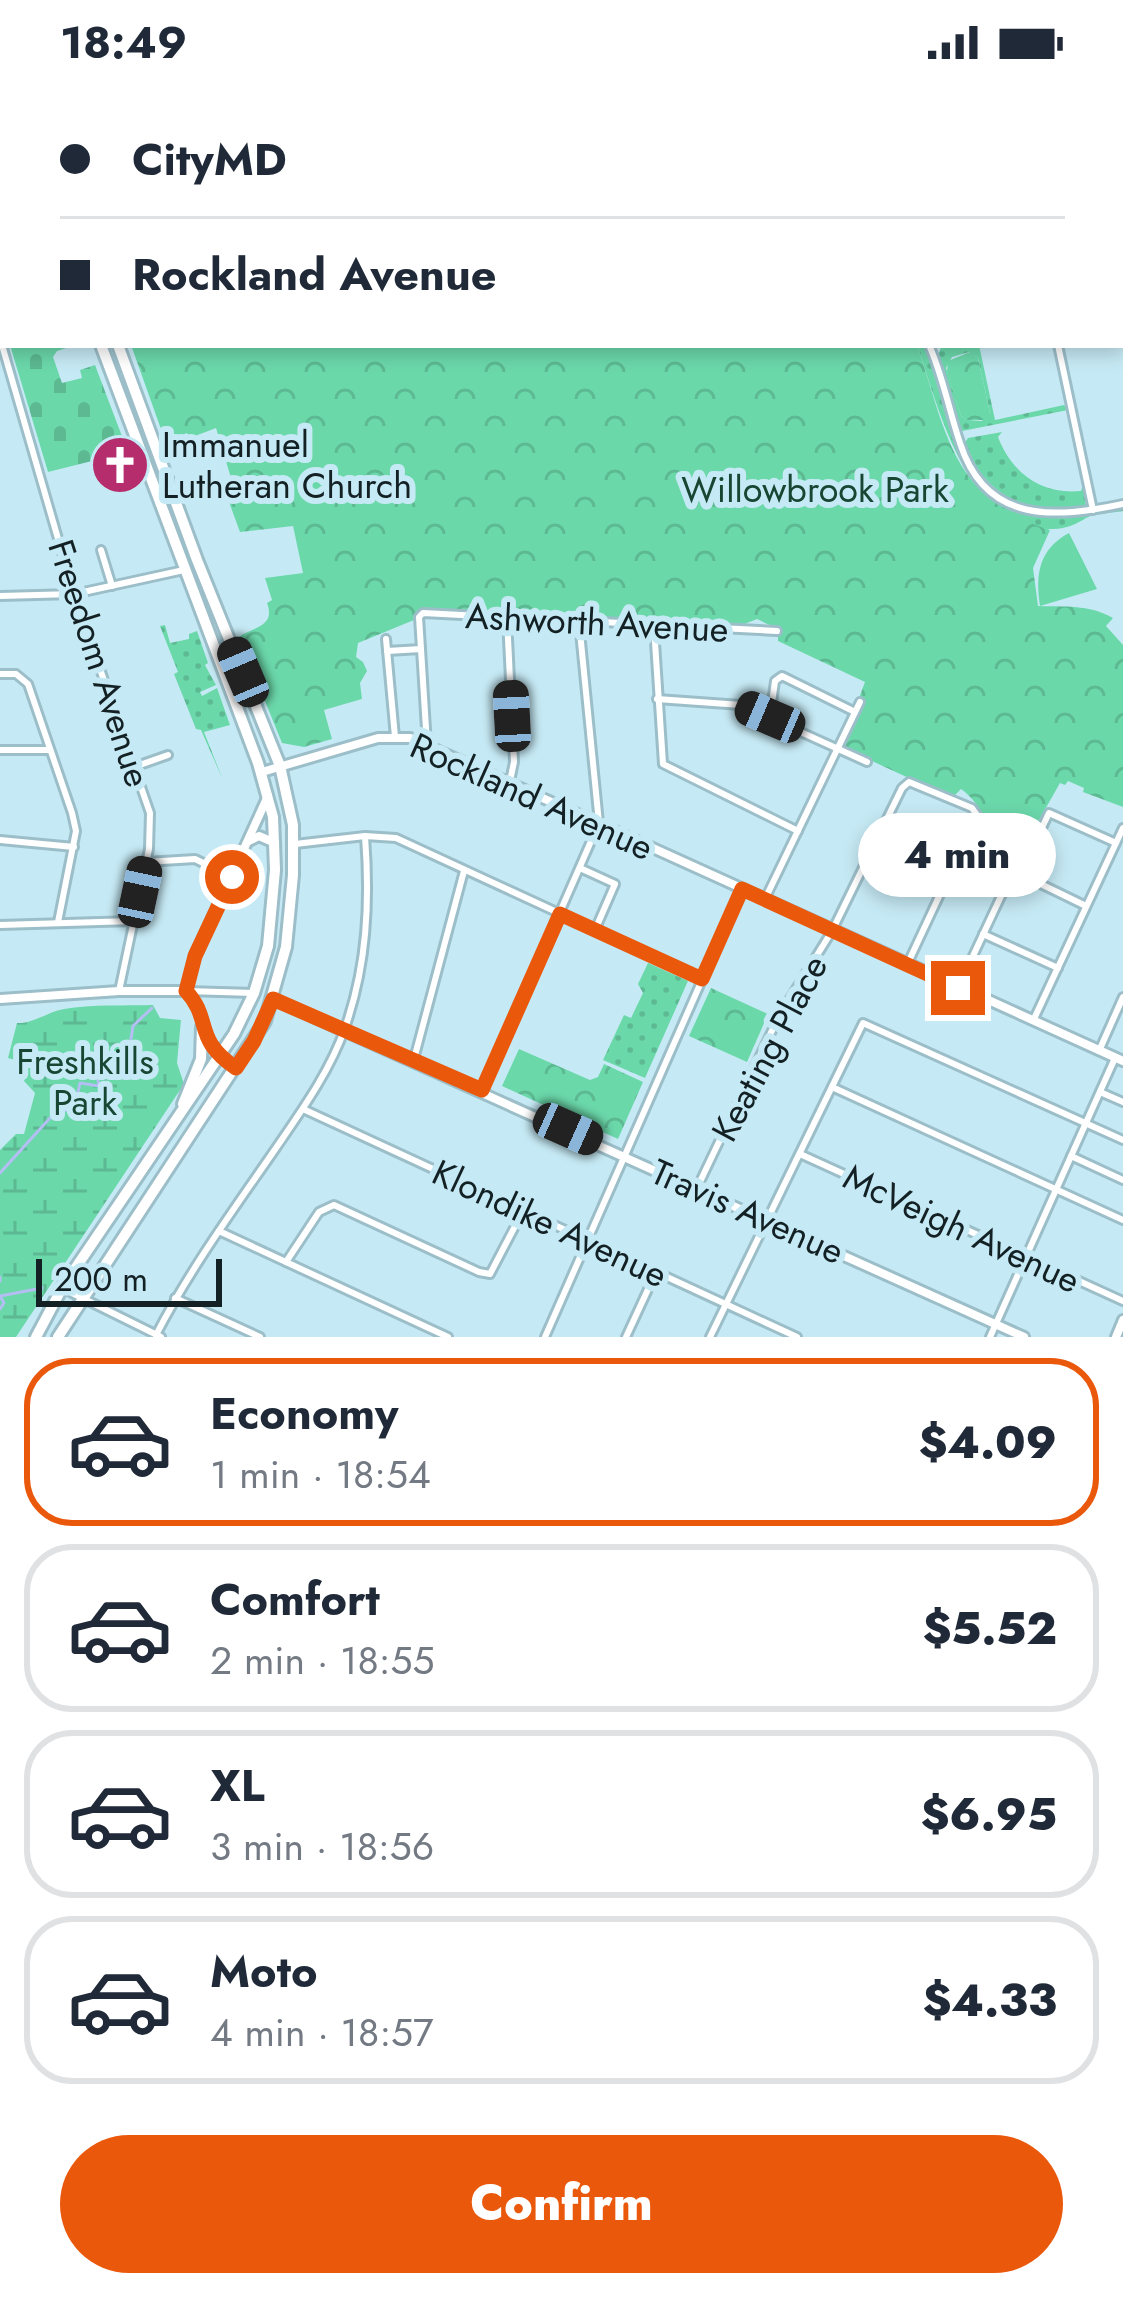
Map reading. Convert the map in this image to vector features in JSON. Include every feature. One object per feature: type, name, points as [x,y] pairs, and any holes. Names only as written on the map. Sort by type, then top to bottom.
[{"type":"main road","points":[[36,1337],[62,1288],[219,1056],[254,993],[268,946],[274,843],[269,795],[102,348]]},
{"type":"main road","points":[[58,1337],[254,1041],[273,999],[286,947],[295,844],[280,766],[119,348]]},
{"type":"main road","points":[[182,1112],[185,1093],[199,1066],[202,1028]]},
{"type":"street","name":"Freedom Avenue","points":[[3,348],[74,594],[151,825],[118,991]]},
{"type":"street","points":[[930,348],[962,450],[986,487],[1034,513],[1058,516],[1123,504]]},
{"type":"street","points":[[1059,348],[1093,510]]},
{"type":"street","points":[[101,550],[112,586]]},
{"type":"street","points":[[0,596],[74,594],[184,570]]},
{"type":"street","name":"Ashworth Avenue","points":[[421,649],[419,617],[423,613],[777,631]]},
{"type":"street","points":[[507,618],[514,762],[510,782]]},
{"type":"street","points":[[482,1090],[598,824],[579,622]]},
{"type":"street","points":[[654,627],[664,766],[798,831]]},
{"type":"street","points":[[386,639],[394,737]]},
{"type":"street","points":[[387,651],[421,649],[427,745]]},
{"type":"street","points":[[0,674],[16,674],[28,684],[73,813],[74,847],[58,922]]},
{"type":"street","points":[[770,717],[775,681],[782,676],[855,712]]},
{"type":"street","points":[[657,699],[741,705],[867,762]]},
{"type":"street","points":[[765,899],[860,702]]},
{"type":"street","name":"Rockland Avenue","points":[[262,772],[377,738],[427,745],[1119,1060]]},
{"type":"street","points":[[0,750],[50,749]]},
{"type":"street","points":[[134,767],[168,755]]},
{"type":"street","name":"Keating Place","points":[[698,1188],[778,1018],[832,931],[908,782],[972,808],[977,815],[907,965]]},
{"type":"street","points":[[186,991],[195,956],[269,795]]},
{"type":"street","points":[[958,988],[1024,848],[1038,836],[1049,813],[1116,843]]},
{"type":"street","points":[[1033,1021],[1123,828]]},
{"type":"street","points":[[248,842],[259,836],[274,843]]},
{"type":"street","points":[[62,1288],[159,1336],[175,1298],[303,1109],[345,1028],[366,937],[365,836]]},
{"type":"street","points":[[295,844],[365,836],[396,838],[702,979]]},
{"type":"street","points":[[0,840],[74,847]]},
{"type":"street","points":[[146,862],[195,860],[232,877]]},
{"type":"street","points":[[580,868],[615,884],[595,930]]},
{"type":"street","points":[[414,1059],[465,870]]},
{"type":"street","points":[[1014,871],[1087,906]]},
{"type":"street","points":[[544,1337],[590,1242],[742,889]]},
{"type":"street","points":[[0,926],[133,921]]},
{"type":"street","points":[[982,934],[1058,968]]},
{"type":"street","points":[[0,999],[118,991],[254,993]]},
{"type":"street","points":[[186,991],[194,1000],[208,1044],[236,1068]]},
{"type":"street","points":[[1099,1051],[1123,997]]},
{"type":"street","name":"Travis Avenue","points":[[273,999],[1024,1337]]},
{"type":"street","points":[[710,1337],[860,1026],[867,1022],[1123,1139]]},
{"type":"street","points":[[990,1337],[1100,1092],[1119,1060]]},
{"type":"street","points":[[832,1088],[1123,1220]]},
{"type":"street","points":[[1100,1092],[1123,1102]]},
{"type":"street","name":"Klondike Avenue","points":[[303,1109],[797,1337]]},
{"type":"street","name":"McVeigh Avenue","points":[[800,1154],[1123,1301]]},
{"type":"street","points":[[1071,1156],[1123,1180]]},
{"type":"street","points":[[286,1262],[320,1211],[334,1205],[490,1274],[523,1211]]},
{"type":"street","points":[[219,1231],[448,1337]]},
{"type":"street","points":[[626,1337],[656,1272]]},
{"type":"street","points":[[175,1298],[260,1337]]},
{"type":"street","points":[[1115,1337],[1123,1320]]},
{"type":"green space","points":[[11,348],[66,348],[53,357],[62,383],[82,378],[80,370],[95,365],[128,452],[48,472]]},
{"type":"green space","name":"Willowbrook Park","points":[[132,348],[918,348],[946,434],[972,481],[1017,516],[1050,530],[1033,568],[1038,606],[1085,608],[1113,618],[1106,626],[1123,645],[1123,807],[1068,781],[1060,783],[1030,836],[1002,831],[961,789],[952,798],[846,749],[844,744],[864,702],[859,698],[865,682],[778,641],[778,629],[757,619],[737,627],[422,610],[414,620],[358,643],[356,657],[367,671],[360,683],[362,699],[324,710],[332,739],[304,747],[282,743],[239,637],[266,622],[267,603],[272,600],[265,578],[303,573],[293,526],[240,532],[229,502],[234,488],[216,428],[190,438],[187,433],[169,440],[167,446]]},
{"type":"green space","points":[[918,348],[928,351],[956,440],[985,490],[1004,505],[1027,513],[1086,514],[1123,507],[1123,511],[1053,529],[1023,524],[998,510],[978,488],[947,431]]},
{"type":"green space","points":[[941,348],[980,348],[995,420],[1064,405],[1068,410],[962,431],[938,355]],"holes":[[[969,352],[978,358],[990,413],[982,421],[961,416],[946,368],[952,357]]]},
{"type":"green space","points":[[970,352],[978,358],[990,413],[986,420],[961,416],[947,372],[948,361]]},
{"type":"green space","points":[[1002,432],[998,437],[1004,450],[1020,471],[1053,489],[1081,491],[1083,485],[1086,507],[1048,512],[997,490],[964,444],[968,438]]},
{"type":"green space","points":[[1069,533],[1097,589],[1040,606],[1041,564],[1051,547]]},
{"type":"green space","points":[[165,625],[170,643],[189,639],[197,631],[205,665],[216,685],[200,692],[202,696],[217,688],[230,725],[204,732],[223,780],[174,674],[178,672],[160,626]]},
{"type":"green space","points":[[648,963],[688,981],[645,1078],[603,1060],[624,1015],[631,1018],[643,993],[638,984]]},
{"type":"green space","points":[[711,988],[768,1014],[747,1062],[689,1036]]},
{"type":"green space","name":"Freshkills Park","points":[[153,1005],[160,1018],[181,1020],[177,1063],[184,1084],[16,1337],[0,1337],[0,1150],[16,1134],[24,1134],[35,1093],[24,1081],[29,1064],[8,1058],[17,1023],[75,1007]]},
{"type":"green space","points":[[519,1049],[590,1080],[598,1077],[604,1064],[643,1082],[618,1139],[502,1086]]},
{"type":"waterway","points":[[0,1173],[50,1118],[75,1106],[80,1083],[99,1086],[96,1070],[130,1045],[133,1026],[152,1008]]},
{"type":"waterway","points":[[0,1309],[4,1303],[0,1296],[42,1288]]},
{"type":"place","name":"Immanuel Lutheran Church","points":[[120,465]]},
{"type":"route","points":[[232,877],[195,956],[186,991],[194,1000],[208,1044],[236,1068],[273,999],[482,1090],[560,914],[702,979],[742,889],[958,988]]}]
